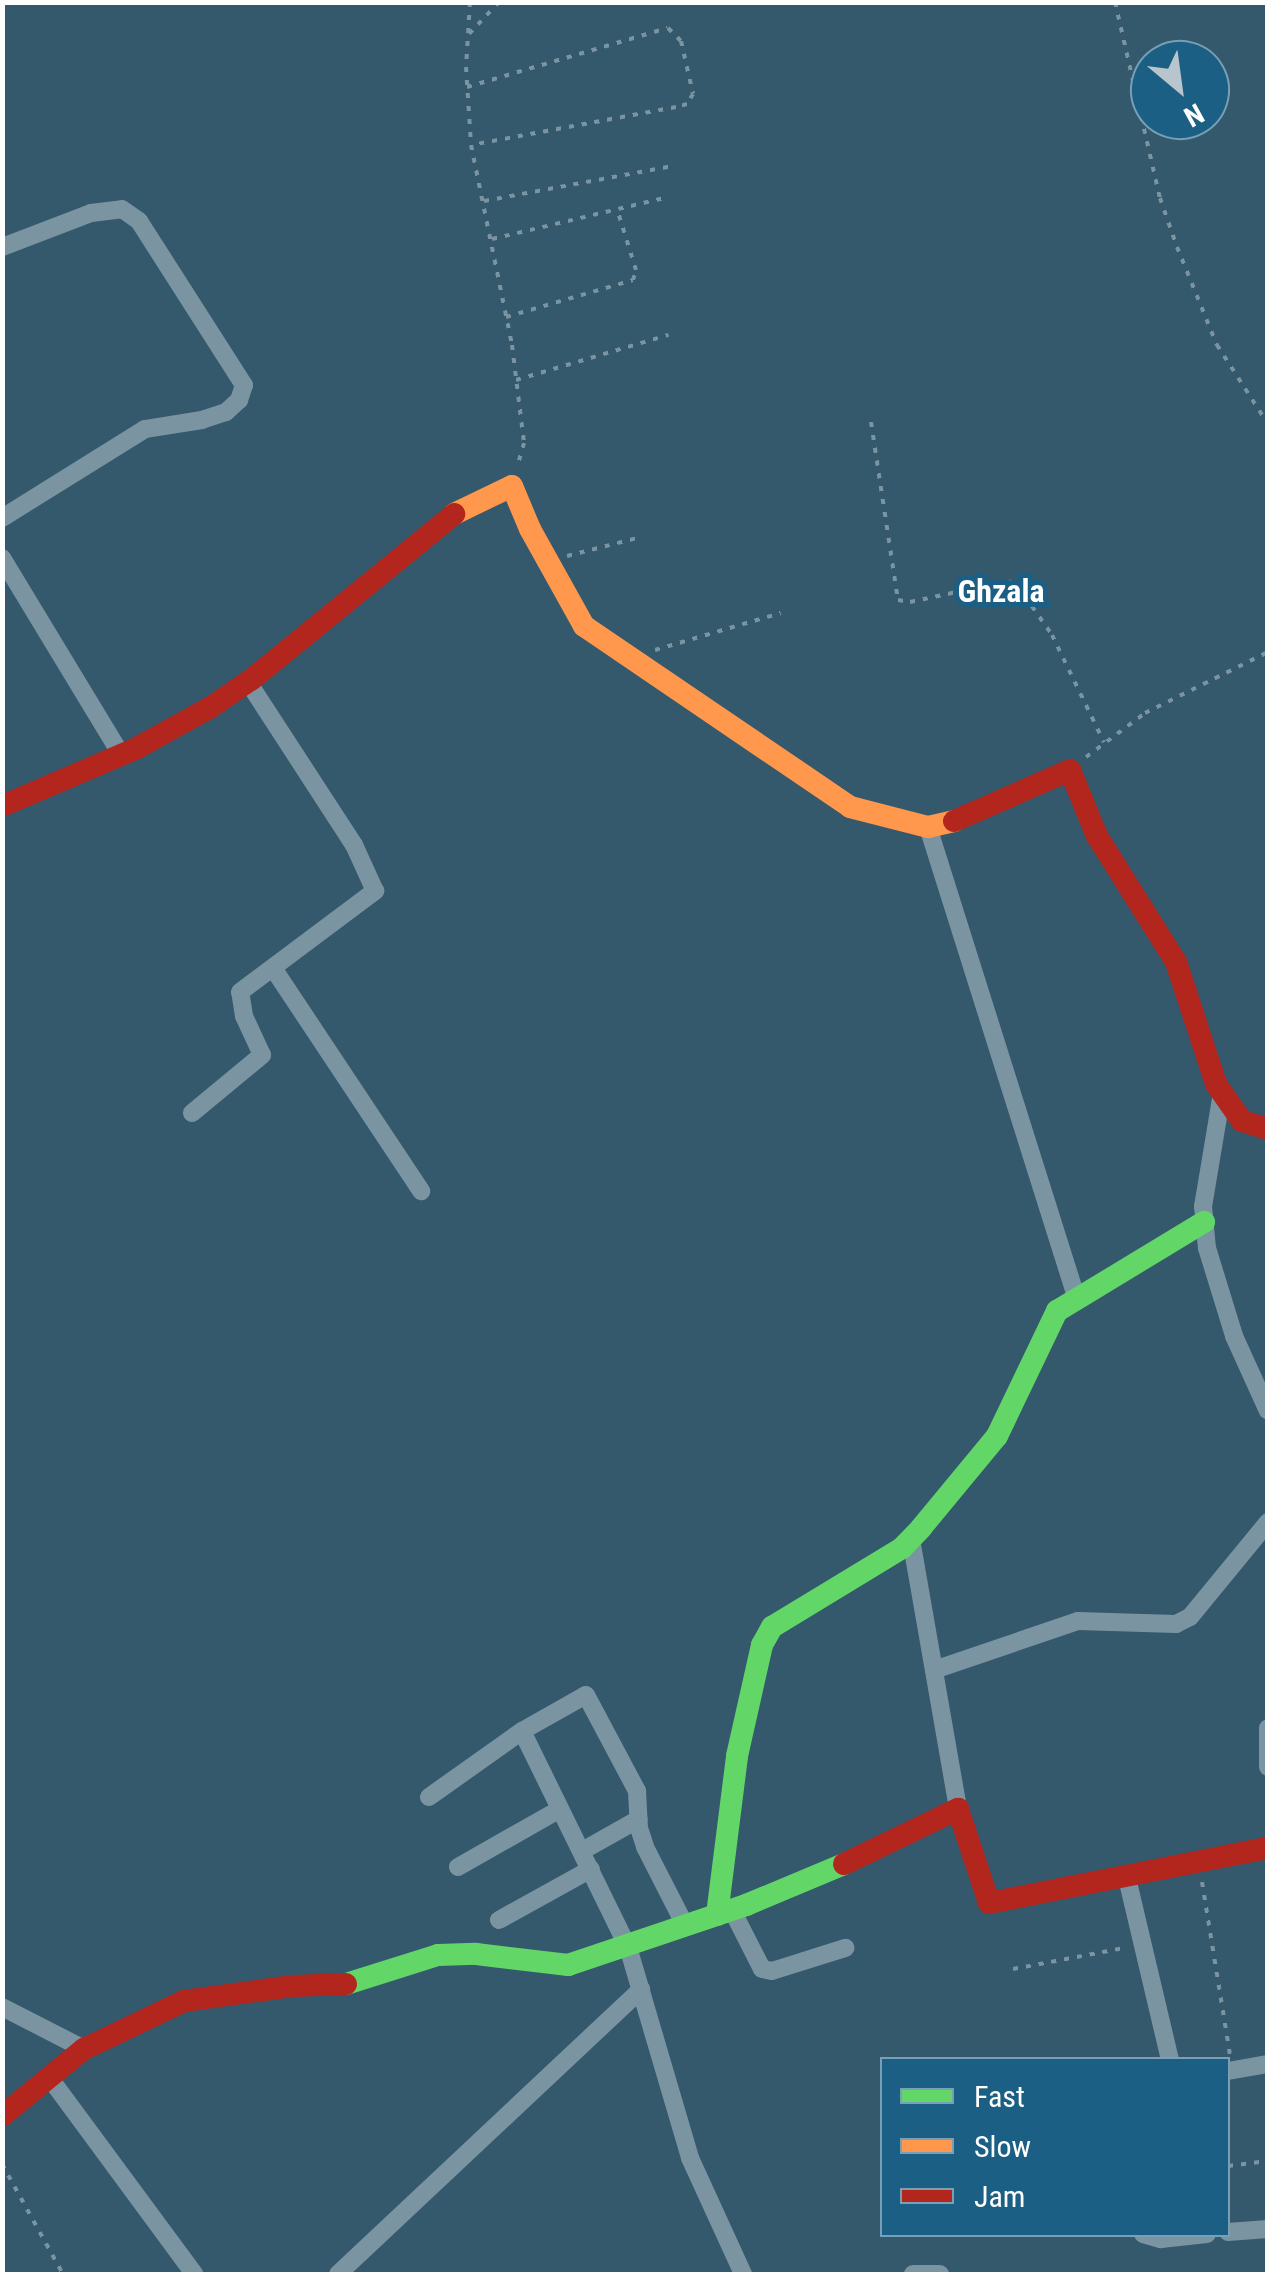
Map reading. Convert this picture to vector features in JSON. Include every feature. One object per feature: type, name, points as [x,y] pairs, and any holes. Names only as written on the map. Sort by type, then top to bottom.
[{"type":"street","points":[[2,247],[91,212],[122,209],[140,221],[244,385],[239,400],[226,412],[146,429],[2,518]]},
{"type":"street","points":[[2,806],[122,756],[248,682],[450,517],[512,486],[584,626],[850,808],[928,827],[977,815],[1070,770],[1097,836],[1176,962],[1222,1093],[1242,1121],[1268,1129]]},
{"type":"street","points":[[2,558],[122,756]]},
{"type":"street","points":[[192,1113],[262,1055],[239,1001],[240,992],[375,892],[354,846],[248,682]]},
{"type":"street","points":[[928,827],[1076,1296]]},
{"type":"street","points":[[274,968],[421,1191]]},
{"type":"street","points":[[1222,1093],[1203,1206],[1206,1248],[1234,1336],[1268,1411]]},
{"type":"street","points":[[845,1948],[772,1971],[762,1969],[725,1913],[737,1756],[762,1645],[772,1628],[910,1539],[997,1436],[1058,1310],[1204,1222]]},
{"type":"street","points":[[934,1670],[1078,1621],[1176,1624],[1190,1616],[1268,1522]]},
{"type":"street","points":[[910,1539],[958,1809],[988,1902],[1268,1848]]},
{"type":"street","points":[[430,1797],[522,1731],[586,1695],[637,1791],[645,1847],[685,1925]]},
{"type":"street","points":[[1268,1728],[1268,1767]]},
{"type":"street","points":[[522,1731],[628,1947],[690,2158],[743,2274]]},
{"type":"street","points":[[458,1867],[560,1809]]},
{"type":"street","points":[[2,2116],[84,2048],[184,2001],[292,1986],[326,1988],[374,1978],[438,1955],[476,1954],[568,1965],[725,1913],[864,1856],[958,1809]]},
{"type":"street","points":[[582,1851],[639,1818]]},
{"type":"street","points":[[499,1920],[591,1869]]},
{"type":"street","points":[[1127,1878],[1169,2057]]},
{"type":"street","points":[[338,2274],[641,1989]]},
{"type":"street","points":[[2,2007],[84,2048]]},
{"type":"street","points":[[1230,2070],[1268,2064]]},
{"type":"street","points":[[50,2077],[194,2274]]},
{"type":"street","points":[[1230,2232],[1268,2228]]},
{"type":"street","points":[[1154,2237],[1179,2237]]},
{"type":"street","points":[[913,2274],[940,2274]]},
{"type":"path","points":[[470,2],[467,87],[471,145],[492,238],[524,443],[512,486]]},
{"type":"path","points":[[469,34],[498,2]]},
{"type":"path","points":[[1115,2],[1160,198],[1176,247],[1218,345],[1268,424]]},
{"type":"path","points":[[467,87],[668,28],[681,42],[694,94],[687,104],[676,108],[471,145]]},
{"type":"path","points":[[484,201],[674,166]]},
{"type":"path","points":[[492,238],[664,198]]},
{"type":"path","points":[[506,317],[633,280],[636,270],[617,209]]},
{"type":"path","points":[[516,380],[668,336]]},
{"type":"path","points":[[871,422],[898,600],[910,602],[1008,581],[1017,585],[1052,634],[1104,742]]},
{"type":"path","points":[[548,561],[640,537]]},
{"type":"path","points":[[627,658],[781,614]]},
{"type":"path","points":[[1070,770],[1145,714],[1268,652]]},
{"type":"path","points":[[1198,1863],[1228,2057]]},
{"type":"path","points":[[1013,1969],[1143,1944]]},
{"type":"path","points":[[1230,2166],[1268,2160]]},
{"type":"path","points":[[2,2164],[63,2274]]},
{"type":"traffic: fast","points":[[717,1915],[737,1756],[762,1645],[772,1627],[902,1548],[921,1528],[997,1436],[1057,1311],[1204,1222]]},
{"type":"traffic: fast","points":[[346,1984],[438,1955],[476,1954],[568,1965],[746,1905],[844,1864]]},
{"type":"traffic: slow","points":[[454,514],[512,486],[530,529],[584,626],[850,807],[928,827],[954,821]]},
{"type":"traffic: jam","points":[[2,806],[135,749],[211,707],[252,679],[454,514]]},
{"type":"traffic: jam","points":[[954,821],[1070,770],[1097,836],[1176,962],[1216,1084],[1242,1121],[1268,1129]]},
{"type":"traffic: jam","points":[[844,1864],[958,1809],[989,1903],[1268,1848]]},
{"type":"traffic: jam","points":[[2,2116],[84,2049],[184,2001],[292,1986],[346,1984]]},
{"type":"district","name":"Ghzala","points":[[1001,591]]}]
